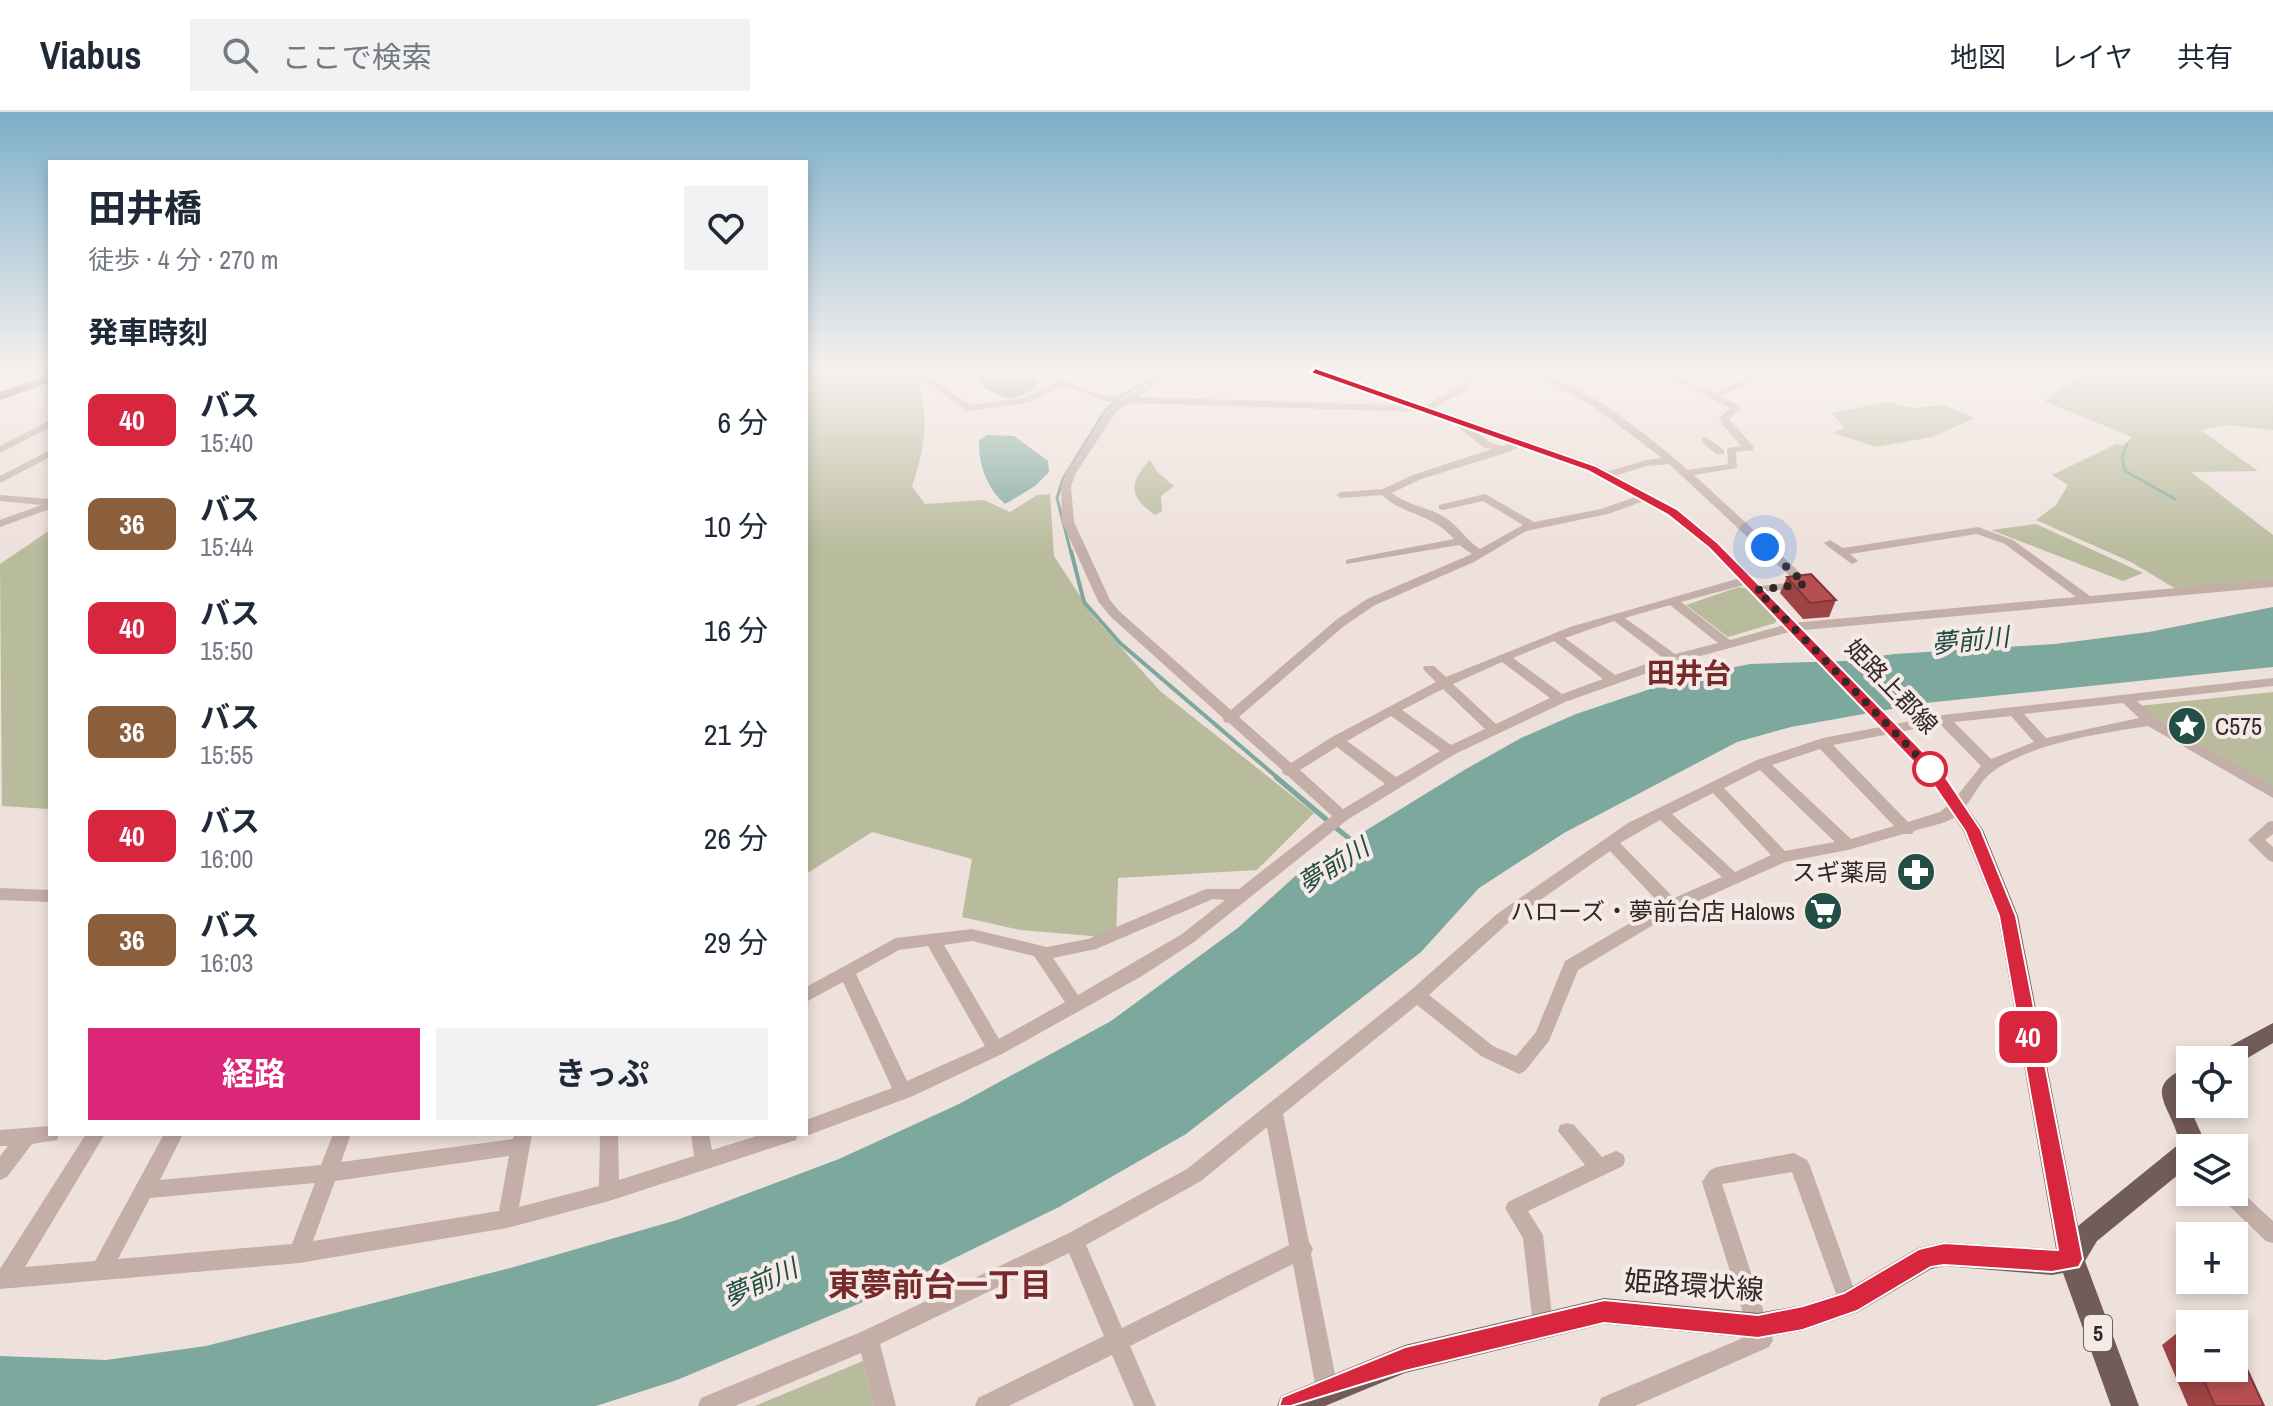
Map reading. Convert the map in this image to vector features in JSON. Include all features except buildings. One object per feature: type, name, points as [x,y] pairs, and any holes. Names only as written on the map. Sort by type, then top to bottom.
[{"type":"main road","name":"姫路上郡線","points":[[1489,431],[1607,475],[1648,496],[1690,525],[1888,724],[1959,807],[1986,855],[2008,916],[2071,1259],[2125,1406]]},
{"type":"main road","points":[[2248,1047],[2273,1032]]},
{"type":"main road","points":[[2176,1086],[2173,1088],[2172,1103],[2176,1110]]},
{"type":"main road","points":[[2071,1259],[2088,1232],[2176,1163]]},
{"type":"main road","name":"姫路環状線","points":[[1291,1406],[1405,1359],[1604,1311],[1758,1326],[1803,1318],[1849,1303],[1927,1257],[1944,1254],[2052,1262],[2071,1259]]},
{"type":"street","points":[[0,450],[34,431]]},
{"type":"street","points":[[1098,431],[1071,473],[1065,498],[1068,522],[1104,601],[1229,719],[1342,816]]},
{"type":"street","points":[[1469,431],[1487,445],[1508,451]]},
{"type":"street","points":[[1288,771],[1392,710],[1504,657],[1556,637],[1616,617],[1752,585],[1805,584],[1634,431]]},
{"type":"street","points":[[1684,474],[1733,466],[1731,450],[1749,448],[1734,431]]},
{"type":"street","points":[[1706,440],[1720,452]]},
{"type":"street","points":[[1341,495],[1385,492],[1440,469],[1508,451],[1522,443]]},
{"type":"street","points":[[0,480],[48,454]]},
{"type":"street","points":[[1607,475],[1646,463],[1669,461]]},
{"type":"street","points":[[0,469],[15,471]]},
{"type":"street","points":[[1385,492],[1394,501],[1440,519],[1460,541],[1480,553]]},
{"type":"street","points":[[1229,719],[1309,648],[1362,607],[1480,553],[1523,528],[1604,512],[1648,496]]},
{"type":"street","points":[[1443,507],[1485,497],[1534,527]]},
{"type":"street","points":[[0,498],[48,504]]},
{"type":"street","points":[[1458,503],[1472,515]]},
{"type":"street","points":[[0,524],[48,505]]},
{"type":"street","points":[[1841,552],[1978,530],[2009,542],[2087,600]]},
{"type":"street","points":[[1350,562],[1363,555],[1460,541]]},
{"type":"street","points":[[1830,543],[1852,561]]},
{"type":"street","points":[[808,1126],[903,1091],[996,1049],[1188,938],[1342,816],[1450,751],[1560,699],[1673,659],[1792,627],[2273,583]]},
{"type":"street","points":[[1673,602],[1726,643]]},
{"type":"street","points":[[1616,617],[1673,659]]},
{"type":"street","points":[[1556,637],[1613,680]]},
{"type":"street","points":[[1504,657],[1560,699]]},
{"type":"street","points":[[1429,669],[1494,730]]},
{"type":"street","points":[[709,1406],[868,1339],[1074,1241],[1194,1175],[1417,995],[1503,918],[1610,842],[1762,763],[1888,724],[2273,682]]},
{"type":"street","points":[[2126,699],[2150,721],[2273,793]]},
{"type":"street","points":[[1392,710],[1450,751]]},
{"type":"street","points":[[2013,710],[2044,744]]},
{"type":"street","points":[[1943,719],[1990,766]]},
{"type":"street","points":[[1417,995],[1487,1051],[1519,1066],[1543,1036],[1571,966],[1672,906],[1731,877],[1782,857],[1907,830],[1959,807],[1990,766],[2044,744],[2150,721]]},
{"type":"street","points":[[1337,740],[1395,784]]},
{"type":"street","points":[[1823,743],[1907,830]]},
{"type":"street","points":[[1762,763],[1848,845]]},
{"type":"street","points":[[1714,786],[1782,857]]},
{"type":"street","points":[[1662,813],[1731,877]]},
{"type":"street","points":[[2273,826],[2255,840],[2273,856]]},
{"type":"street","points":[[1610,842],[1672,906]]},
{"type":"street","points":[[808,994],[848,974],[870,956],[896,944],[972,935],[1047,953],[1090,945],[1212,893],[1241,895]]},
{"type":"street","points":[[0,894],[48,896]]},
{"type":"street","points":[[933,940],[996,1049]]},
{"type":"street","points":[[1039,951],[1075,1004]]},
{"type":"street","points":[[848,974],[903,1091]]},
{"type":"street","points":[[1274,1113],[1303,1249],[1327,1389]]},
{"type":"street","points":[[1543,1325],[1533,1235],[1515,1208],[1608,1164],[1567,1131]]},
{"type":"street","points":[[0,1138],[48,1134]]},
{"type":"street","points":[[0,1171],[27,1136]]},
{"type":"street","points":[[3,1279],[95,1136]]},
{"type":"street","points":[[100,1272],[173,1136]]},
{"type":"street","points":[[299,1253],[341,1136]]},
{"type":"street","points":[[609,1136],[609,1192]]},
{"type":"street","points":[[700,1136],[704,1162]]},
{"type":"street","points":[[3,1279],[299,1253],[507,1219],[609,1192],[779,1136]]},
{"type":"street","points":[[144,1190],[328,1173],[522,1140],[507,1219]]},
{"type":"street","points":[[1609,1406],[1762,1340],[1712,1182],[1717,1176],[1794,1162],[1800,1166],[1849,1303]]},
{"type":"street","points":[[2243,1206],[2273,1234]]},
{"type":"street","points":[[1074,1241],[1145,1406]]},
{"type":"street","points":[[986,1406],[1117,1338],[1303,1249]]},
{"type":"street","points":[[868,1339],[885,1406]]},
{"type":"green space","points":[[808,431],[924,431],[912,486],[925,504],[984,500],[1010,512],[1037,495],[1050,494],[1054,556],[1093,616],[1160,691],[1314,813],[1257,870],[1118,878],[1116,938],[1020,930],[962,917],[972,859],[872,832],[808,873]]},
{"type":"green space","points":[[1945,431],[1932,437],[1876,447],[1833,433]]},
{"type":"green space","points":[[2118,431],[2203,431],[2258,471],[2191,472],[2273,535],[2273,579],[2176,589],[2131,562],[2036,520],[2056,505],[2068,485],[2052,475],[2116,444],[2124,445],[2132,437]]},
{"type":"green space","points":[[1150,460],[1158,473],[1174,486],[1161,496],[1162,511],[1155,515],[1140,502],[1134,489],[1138,476]]},
{"type":"green space","points":[[2036,524],[2143,573],[2123,581],[1991,530]]},
{"type":"green space","points":[[48,531],[48,809],[2,806],[0,564]]},
{"type":"green space","points":[[1739,587],[1748,589],[1777,619],[1775,623],[1728,637],[1686,605]]},
{"type":"green space","points":[[2273,692],[2273,790],[2159,723],[2138,706]]},
{"type":"green space","points":[[863,1361],[874,1406],[755,1406]]},
{"type":"water","points":[[987,435],[1014,436],[1048,461],[1049,472],[1035,486],[1005,504],[993,491],[982,467],[979,440]]},
{"type":"water","name":"夢前川","points":[[2273,607],[2273,667],[1925,703],[1791,727],[1737,742],[1564,833],[1479,888],[1421,952],[1186,1134],[1059,1207],[877,1296],[677,1380],[596,1406],[0,1406],[0,1356],[106,1360],[206,1346],[514,1267],[677,1220],[839,1159],[959,1104],[1111,1021],[1239,927],[1303,869],[1466,769],[1521,738],[1576,714],[1686,677],[1750,664],[1845,661],[1894,654],[2055,644],[2149,632]]},
{"type":"waterway","points":[[1071,553],[1057,498],[1063,479],[1092,431]]},
{"type":"waterway","points":[[2127,444],[2122,458],[2125,471],[2175,499]]},
{"type":"waterway","points":[[1071,551],[1084,602],[1120,643],[1279,779]]},
{"type":"waterway","points":[[1276,777],[1328,821]]},
{"type":"waterway","name":"夢前川","points":[[1335,827],[1356,844]]},
{"type":"bus line","name":"40","points":[[1291,1406],[1405,1359],[1604,1311],[1758,1326],[1803,1318],[1849,1303],[1927,1257],[1944,1254],[2052,1262],[2071,1259],[2036,1085],[2008,916],[1986,855],[1959,807],[1934,773],[1893,729],[1690,525],[1648,496],[1592,468],[1489,431]]},
{"type":"place","name":"C575","points":[[2187,726]]},
{"type":"place","name":"スギ薬局","points":[[1916,872]]},
{"type":"place","name":"ハローズ・夢前台店 Halows","points":[[1823,911]]},
{"type":"district","name":"田井台","points":[[1689,673]]},
{"type":"district","name":"東夢前台一丁目","points":[[940,1284]]},
{"type":"route","points":[[1765,547],[1805,584],[1757,590],[1934,773],[1930,769]]}]
